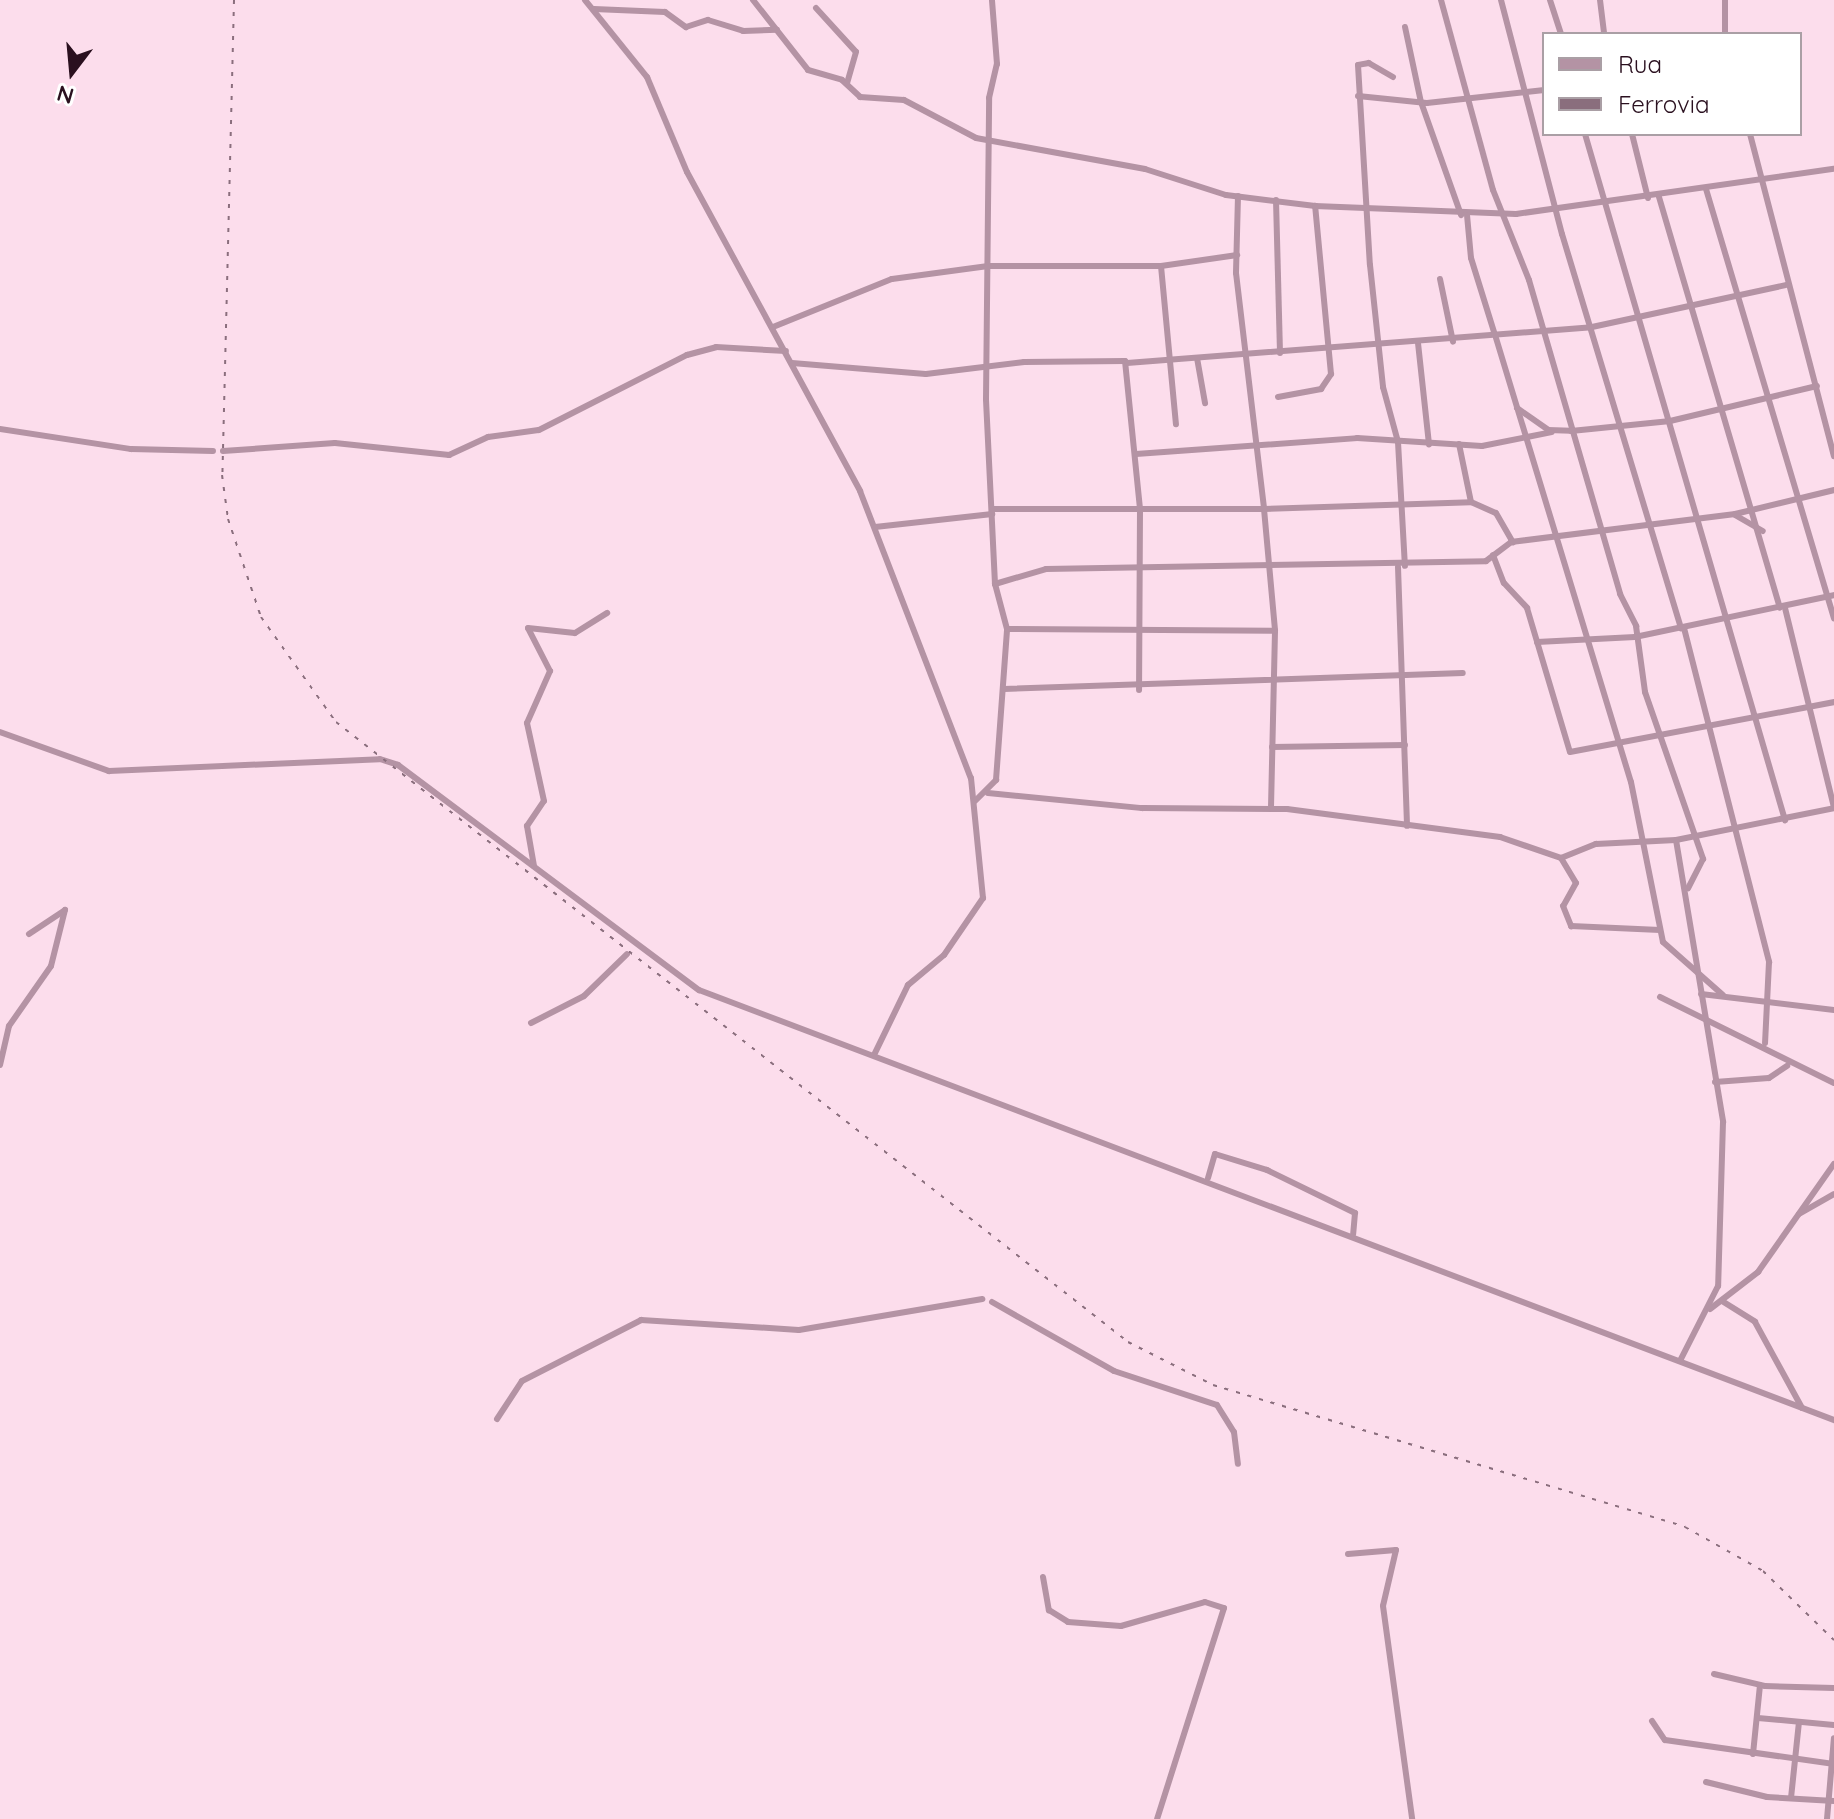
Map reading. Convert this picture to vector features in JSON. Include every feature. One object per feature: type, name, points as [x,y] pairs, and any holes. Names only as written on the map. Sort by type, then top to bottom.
[{"type":"street","points":[[585,0],[647,77],[687,172],[786,351],[875,527],[961,745],[975,801],[983,898],[944,955],[908,985],[875,1053]]},
{"type":"street","points":[[753,0],[808,70],[847,83],[860,97],[904,100],[990,142],[1096,158],[1238,196],[1315,206],[1502,215],[1765,183],[1834,169]]},
{"type":"street","points":[[975,801],[988,793],[996,780],[1007,629],[995,584],[986,366],[990,142],[997,64],[992,0]]},
{"type":"street","points":[[1441,0],[1502,215],[1542,328],[1571,431],[1604,530],[1660,734],[1696,835],[1703,865],[1688,888]]},
{"type":"street","points":[[1501,0],[1555,209],[1592,327],[1618,427],[1652,525],[1739,826],[1769,962],[1765,1043]]},
{"type":"street","points":[[1550,0],[1560,32]]},
{"type":"street","points":[[1600,0],[1604,32]]},
{"type":"street","points":[[1725,0],[1725,32]]},
{"type":"street","points":[[816,8],[856,52],[847,83]]},
{"type":"street","points":[[594,9],[665,12],[686,27],[708,20],[743,31],[779,31]]},
{"type":"street","points":[[1405,27],[1421,102],[1464,215],[1471,258],[1643,837],[1666,950],[1723,995]]},
{"type":"street","points":[[1393,77],[1362,61],[1358,96],[1366,209],[1383,345],[1383,387],[1398,442],[1403,503],[1401,566],[1407,826]]},
{"type":"street","points":[[1358,96],[1421,102],[1470,100],[1524,89],[1542,90]]},
{"type":"street","points":[[1586,136],[1602,202],[1670,421],[1785,820]]},
{"type":"street","points":[[1632,136],[1648,198]]},
{"type":"street","points":[[1751,136],[1765,183],[1786,285],[1817,386],[1834,456]]},
{"type":"street","points":[[1706,189],[1831,597],[1834,618]]},
{"type":"street","points":[[1238,196],[1237,255],[1264,509],[1262,541],[1272,565],[1275,631],[1271,684],[1271,809]]},
{"type":"street","points":[[988,793],[1088,805],[1271,809],[1500,837],[1561,858],[1643,837],[1676,840],[1834,808],[1812,708],[1763,531],[1659,197]]},
{"type":"street","points":[[1276,200],[1280,353]]},
{"type":"street","points":[[1278,397],[1325,387],[1330,349],[1315,206]]},
{"type":"street","points":[[773,327],[892,279],[988,266],[1161,266],[1237,255]]},
{"type":"street","points":[[1161,266],[1166,359],[1176,424]]},
{"type":"street","points":[[1440,279],[1453,342]]},
{"type":"street","points":[[792,363],[926,374],[986,366],[1127,363],[1453,342],[1542,328],[1592,327],[1786,285]]},
{"type":"street","points":[[1418,343],[1429,444]]},
{"type":"street","points":[[223,451],[335,443],[449,455],[488,437],[539,430],[687,355],[716,347],[786,351]]},
{"type":"street","points":[[1197,358],[1205,403]]},
{"type":"street","points":[[1127,363],[1140,509],[1136,567],[1139,690]]},
{"type":"street","points":[[1136,454],[1398,442],[1459,444],[1525,439],[1552,432],[1670,421],[1724,404],[1817,386]]},
{"type":"street","points":[[1516,407],[1552,432]]},
{"type":"street","points":[[0,429],[131,449],[213,451]]},
{"type":"street","points":[[1459,444],[1471,502]]},
{"type":"street","points":[[995,584],[1025,571],[1272,565],[1401,566],[1493,555],[1513,542],[1755,511],[1834,490]]},
{"type":"street","points":[[875,527],[992,512],[1264,509],[1471,502],[1496,513],[1513,542]]},
{"type":"street","points":[[1735,514],[1763,531]]},
{"type":"street","points":[[1493,555],[1504,583],[1524,600],[1567,750],[1755,721],[1834,702]]},
{"type":"street","points":[[1537,642],[1635,637],[1831,597]]},
{"type":"street","points":[[534,866],[527,826],[544,801],[527,723],[550,671],[528,628],[575,633],[607,613]]},
{"type":"street","points":[[1007,629],[1275,631]]},
{"type":"street","points":[[1004,689],[1139,690],[1403,679],[1463,673]]},
{"type":"street","points":[[0,732],[109,771],[380,759],[420,778],[699,990],[1208,1178],[1834,1420]]},
{"type":"street","points":[[1272,747],[1405,745]]},
{"type":"street","points":[[1821,811],[1834,817]]},
{"type":"street","points":[[1676,840],[1688,888],[1704,1023],[1723,1122],[1719,1275],[1707,1311],[1680,1361]]},
{"type":"street","points":[[1561,858],[1576,883],[1563,906],[1571,926],[1660,930]]},
{"type":"street","points":[[0,1065],[9,1026],[51,966],[65,910],[29,934]]},
{"type":"street","points":[[531,1023],[584,996],[627,954]]},
{"type":"street","points":[[1701,994],[1834,1010]]},
{"type":"street","points":[[1660,997],[1704,1023],[1765,1043],[1834,1083]]},
{"type":"street","points":[[1715,1082],[1769,1078],[1787,1066]]},
{"type":"street","points":[[1208,1178],[1215,1154],[1267,1170],[1355,1213],[1353,1234]]},
{"type":"street","points":[[1707,1311],[1758,1272],[1834,1164]]},
{"type":"street","points":[[1797,1214],[1834,1194]]},
{"type":"street","points":[[497,1419],[522,1381],[641,1320],[799,1330],[982,1299]]},
{"type":"street","points":[[1722,1301],[1755,1322],[1802,1408]]},
{"type":"street","points":[[992,1302],[1114,1371],[1217,1405],[1234,1432],[1238,1464]]},
{"type":"street","points":[[1348,1554],[1396,1550],[1383,1606],[1412,1819]]},
{"type":"street","points":[[1043,1577],[1049,1610],[1068,1622],[1121,1626],[1205,1602],[1224,1608],[1157,1819]]},
{"type":"street","points":[[1714,1674],[1760,1685],[1834,1688]]},
{"type":"street","points":[[1753,1754],[1760,1685]]},
{"type":"street","points":[[1758,1718],[1834,1725]]},
{"type":"street","points":[[1652,1721],[1660,1738],[1833,1764]]},
{"type":"street","points":[[1791,1798],[1799,1722]]},
{"type":"street","points":[[1827,1819],[1831,1801],[1834,1738]]},
{"type":"street","points":[[1706,1782],[1791,1798],[1831,1801]]},
{"type":"railway","points":[[234,0],[222,475],[228,519],[261,617],[336,722],[1128,1342],[1213,1385],[1685,1527],[1763,1571],[1834,1640]]}]
